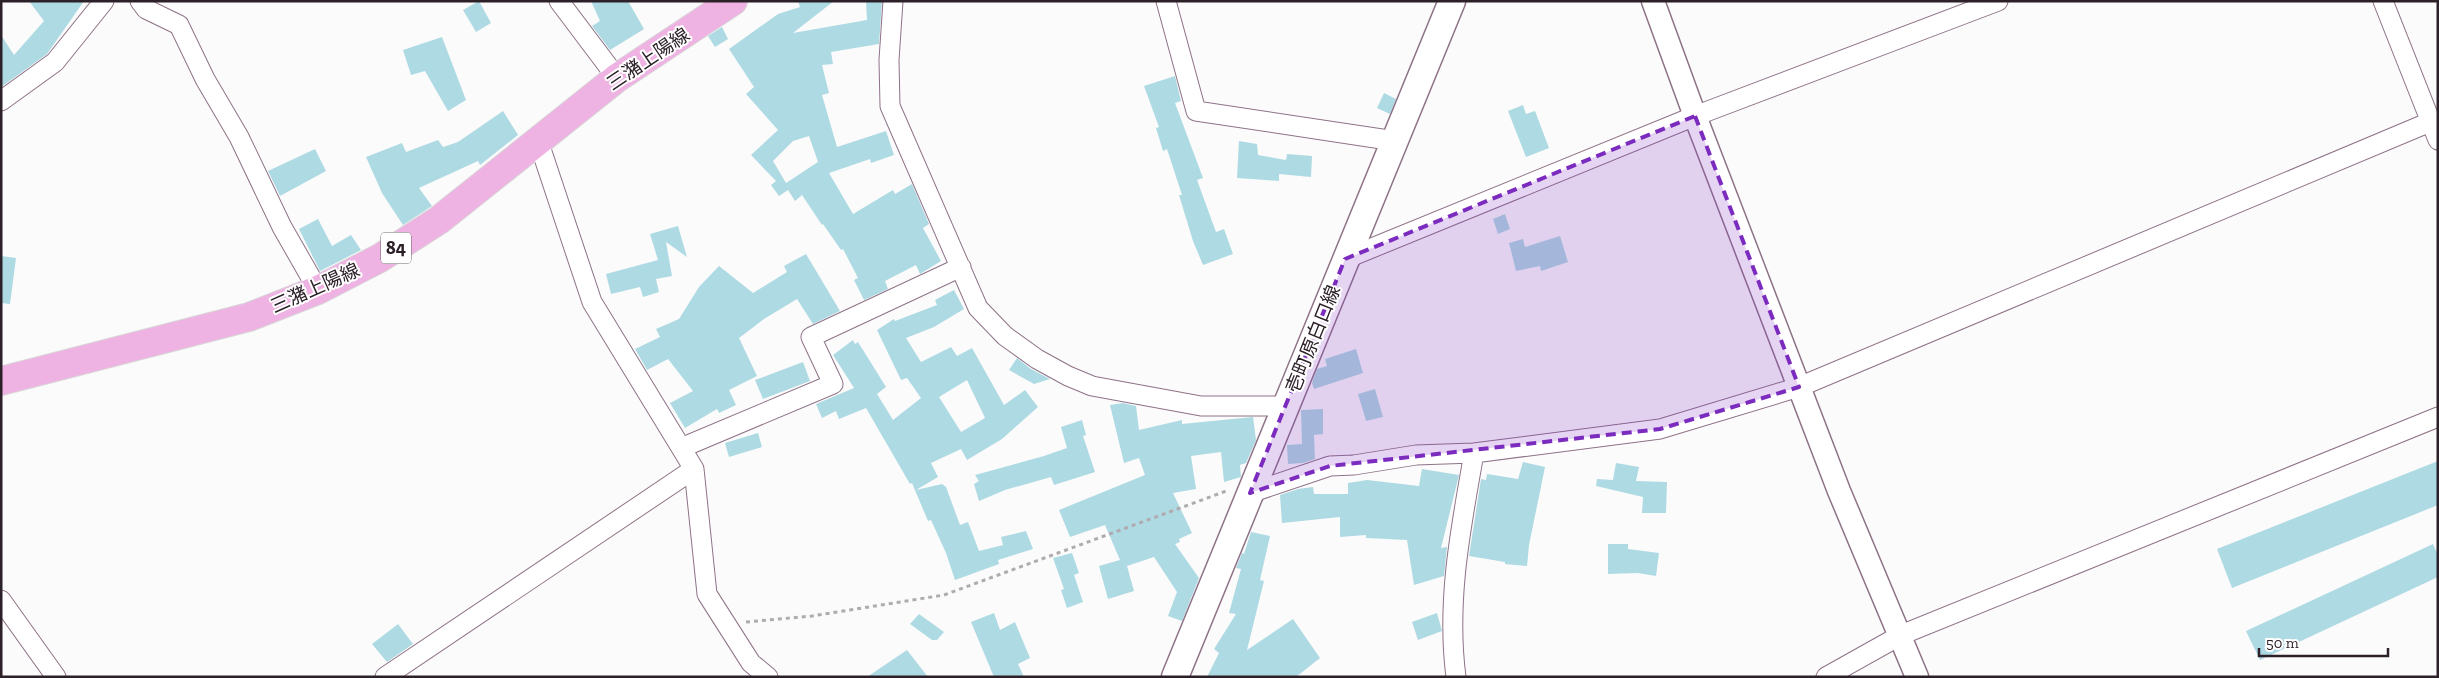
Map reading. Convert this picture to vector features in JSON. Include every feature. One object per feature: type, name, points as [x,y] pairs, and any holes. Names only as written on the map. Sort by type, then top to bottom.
[{"type":"main road","name":"三潴上陽線","points":[[1,381],[249,317],[318,290],[380,258],[439,220],[617,78],[734,1]]},
{"type":"main road","name":"壱町原白口線","points":[[1175,677],[1452,1]]},
{"type":"street","points":[[1,101],[54,62],[104,1]]},
{"type":"street","points":[[140,1],[146,10],[179,25],[206,79],[239,136],[282,227],[318,290]]},
{"type":"street","points":[[559,1],[617,78]]},
{"type":"street","points":[[893,1],[889,60],[890,106],[978,308],[1005,336],[1068,376],[1092,386],[1201,406],[1286,406]]},
{"type":"street","points":[[1166,1],[1196,111],[1395,141]]},
{"type":"street","points":[[1654,1],[1695,116],[1839,491],[1917,677]]},
{"type":"street","points":[[1345,259],[1695,116],[1998,1]]},
{"type":"street","points":[[2383,1],[2438,140]]},
{"type":"street","points":[[1253,485],[1330,466],[1354,465],[1416,455],[1474,452],[1660,429],[1799,387],[2430,122]]},
{"type":"street","points":[[538,140],[592,302],[694,469],[707,594],[751,663],[768,677]]},
{"type":"street","points":[[681,448],[833,384],[811,338],[961,267]]},
{"type":"street","points":[[1826,677],[1901,636],[2438,418]]},
{"type":"street","points":[[1456,677],[1452,645],[1454,570],[1474,452]]},
{"type":"street","points":[[385,677],[694,469]]},
{"type":"street","points":[[1,600],[56,677]]},
{"type":"path","points":[[725,624],[812,616],[944,595],[1219,494],[1253,485]]},
{"type":"highlighted area","points":[[1695,116],[1799,387],[1660,429],[1330,466],[1250,493],[1345,259]]},
{"type":"building","points":[[29,1],[84,1],[47,54],[1,87],[1,35],[14,55],[44,21]]},
{"type":"building","points":[[479,1],[491,23],[476,32],[463,10]]},
{"type":"building","points":[[591,1],[628,1],[644,29],[610,50],[592,26],[600,21]]},
{"type":"building","points":[[798,1],[834,1],[793,33],[867,20],[866,1],[882,1],[879,44],[831,52],[833,64],[822,65],[829,93],[822,95],[837,147],[886,131],[894,155],[871,163],[870,159],[829,173],[853,214],[893,190],[895,194],[912,184],[929,224],[923,228],[941,261],[920,274],[916,265],[885,281],[888,289],[864,300],[854,280],[858,278],[843,249],[841,250],[822,225],[802,195],[795,201],[788,190],[779,196],[771,185],[776,181],[751,155],[778,130],[746,94],[754,87],[729,49],[778,14],[800,7]],"holes":[[[809,136],[818,162],[786,183],[773,161],[793,141]]]},
{"type":"building","points":[[722,27],[728,39],[715,47],[708,36]]},
{"type":"building","points":[[442,37],[466,100],[448,111],[425,71],[411,75],[403,50]]},
{"type":"building","points":[[1175,76],[1181,101],[1175,103],[1203,178],[1197,180],[1216,232],[1224,229],[1233,254],[1203,265],[1193,241],[1179,195],[1182,195],[1167,149],[1163,151],[1156,128],[1159,127],[1144,86]]},
{"type":"building","points":[[1384,93],[1396,99],[1390,114],[1377,108]]},
{"type":"building","points":[[1523,105],[1526,114],[1535,111],[1549,148],[1526,157],[1508,111]]},
{"type":"building","points":[[503,111],[518,135],[480,165],[478,161],[419,188],[432,206],[403,225],[382,193],[366,157],[402,143],[406,152],[438,140],[443,147],[458,142]]},
{"type":"building","points":[[1239,141],[1257,144],[1258,155],[1286,160],[1287,154],[1312,156],[1311,177],[1279,174],[1279,181],[1237,178]]},
{"type":"building","points":[[315,149],[326,171],[280,196],[268,171]]},
{"type":"building","points":[[1505,214],[1510,229],[1498,234],[1493,219]]},
{"type":"building","points":[[318,219],[332,246],[351,235],[361,250],[320,271],[299,229]]},
{"type":"building","points":[[678,226],[687,257],[666,242],[672,276],[656,279],[659,292],[643,297],[640,287],[611,294],[606,274],[658,260],[650,234]]},
{"type":"building","points":[[1560,236],[1568,262],[1541,271],[1540,266],[1516,271],[1509,243],[1523,239],[1525,247]]},
{"type":"building","points":[[806,254],[840,311],[813,324],[797,299],[764,319],[739,338],[757,376],[729,390],[736,405],[719,413],[717,409],[685,428],[670,403],[693,391],[668,359],[647,370],[635,349],[660,337],[656,329],[679,319],[699,287],[719,266],[753,293],[787,272],[784,266]]},
{"type":"building","points":[[1,256],[16,258],[10,304],[1,303]]},
{"type":"building","points":[[954,290],[964,309],[934,327],[906,338],[921,362],[951,347],[957,356],[972,348],[1004,405],[1025,390],[1038,407],[1002,439],[967,460],[961,449],[931,463],[938,477],[916,490],[942,484],[946,487],[960,525],[968,522],[979,551],[1003,545],[1001,537],[1026,531],[1033,549],[998,560],[999,564],[955,580],[946,553],[931,520],[928,521],[912,483],[910,484],[866,408],[839,419],[836,411],[822,418],[816,404],[854,388],[833,355],[853,340],[855,344],[858,342],[886,387],[877,394],[893,420],[921,398],[907,378],[901,380],[877,330],[894,319],[895,321],[937,305],[935,300]],"holes":[[[967,380],[985,418],[961,432],[939,397]]]},
{"type":"building","points":[[1356,349],[1363,373],[1314,389],[1312,383],[1317,369],[1327,366],[1325,359]]},
{"type":"building","points":[[1017,358],[1031,369],[1050,379],[1034,384],[1009,370]]},
{"type":"building","points":[[803,362],[810,381],[763,399],[755,380]]},
{"type":"building","points":[[1375,389],[1383,417],[1366,421],[1358,394]]},
{"type":"building","points":[[1123,403],[1136,406],[1139,430],[1182,420],[1182,424],[1253,417],[1256,440],[1246,463],[1240,465],[1241,477],[1224,482],[1221,452],[1191,456],[1196,489],[1173,493],[1192,533],[1179,539],[1180,542],[1175,544],[1199,578],[1182,621],[1168,616],[1177,592],[1154,557],[1127,566],[1134,591],[1108,599],[1099,566],[1120,560],[1105,525],[1070,537],[1059,510],[1145,475],[1139,458],[1124,463],[1110,405]]},
{"type":"building","points":[[1323,409],[1323,434],[1314,435],[1315,459],[1303,463],[1288,464],[1287,445],[1302,444],[1301,410]]},
{"type":"building","points":[[1082,420],[1086,435],[1083,436],[1095,472],[1054,485],[1051,477],[1005,490],[979,501],[974,484],[979,481],[975,475],[1067,448],[1061,427]]},
{"type":"building","points":[[758,433],[762,447],[729,457],[725,443]]},
{"type":"building","points":[[2438,461],[2438,505],[2232,588],[2217,549]]},
{"type":"building","points":[[1523,462],[1545,467],[1529,545],[1527,566],[1505,564],[1505,562],[1469,556],[1481,479],[1486,480],[1487,474],[1518,479]]},
{"type":"building","points":[[1616,463],[1639,467],[1636,481],[1667,482],[1666,513],[1642,513],[1643,497],[1596,486],[1597,479],[1613,480]]},
{"type":"building","points":[[1422,469],[1459,475],[1441,548],[1447,547],[1444,576],[1414,585],[1407,540],[1366,538],[1366,535],[1340,537],[1340,517],[1282,523],[1280,495],[1298,489],[1313,487],[1314,494],[1348,494],[1348,483],[1367,480],[1419,486]]},
{"type":"building","points":[[1251,532],[1270,536],[1260,580],[1264,581],[1247,650],[1293,619],[1320,658],[1296,677],[1207,677],[1219,653],[1214,649],[1236,614],[1229,613],[1241,569],[1236,568],[1242,553],[1244,554]]},
{"type":"building","points":[[1608,544],[1628,544],[1628,549],[1659,553],[1656,576],[1638,573],[1608,574]]},
{"type":"building","points":[[2433,544],[2438,555],[2438,577],[2260,660],[2246,631]]},
{"type":"building","points":[[1072,553],[1079,573],[1074,575],[1083,602],[1067,608],[1061,590],[1064,589],[1053,558]]},
{"type":"building","points":[[994,613],[1000,630],[1015,622],[1030,658],[1018,664],[1024,677],[994,677],[971,622]]},
{"type":"building","points":[[1437,613],[1442,631],[1418,640],[1412,622]]},
{"type":"building","points":[[919,614],[944,632],[937,640],[932,640],[910,624]]},
{"type":"building","points":[[398,624],[413,644],[387,662],[372,644]]},
{"type":"building","points":[[907,650],[928,677],[867,677]]}]
